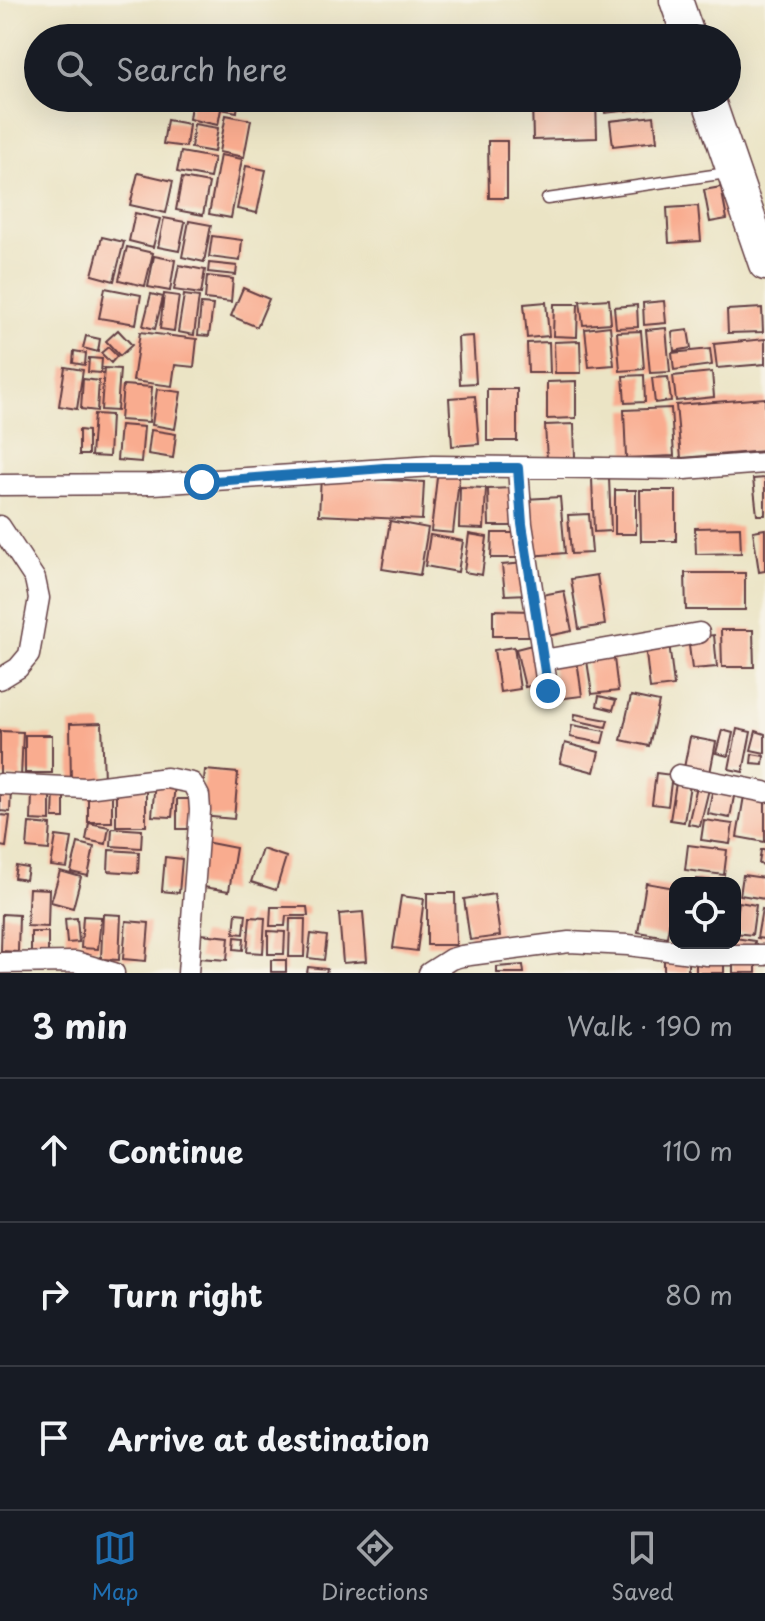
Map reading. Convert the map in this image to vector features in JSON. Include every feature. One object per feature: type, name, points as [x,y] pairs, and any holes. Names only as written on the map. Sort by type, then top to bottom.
[{"type":"main road","points":[[676,0],[684,24]]},
{"type":"main road","points":[[713,112],[765,264]]},
{"type":"street","points":[[0,485],[153,484],[396,468],[685,469],[765,463]]},
{"type":"street","points":[[518,468],[522,524],[548,691]]},
{"type":"street","points":[[0,526],[35,579],[39,598],[29,655],[18,668],[0,679]]},
{"type":"street","points":[[543,660],[699,633]]},
{"type":"street","points":[[679,775],[765,792]]},
{"type":"street","points":[[0,784],[86,788],[167,778],[192,783],[199,796],[200,810],[188,973]]},
{"type":"street","points":[[429,973],[462,956],[569,942],[628,945],[707,955],[765,955]]},
{"type":"street","points":[[0,963],[31,968],[76,962],[114,973]]},
{"type":"lane","points":[[547,199],[733,172]]},
{"type":"building","points":[[190,112],[220,112],[218,125],[189,119]]},
{"type":"building","points":[[532,112],[596,112],[597,138],[533,140]]},
{"type":"building","points":[[226,115],[251,120],[244,157],[219,152]]},
{"type":"building","points":[[654,116],[657,141],[613,146],[610,121]]},
{"type":"building","points":[[167,120],[189,124],[186,147],[163,144]]},
{"type":"building","points":[[194,124],[218,128],[214,152],[191,148]]},
{"type":"building","points":[[488,141],[507,141],[507,198],[489,198]]},
{"type":"building","points":[[181,152],[214,158],[210,178],[177,172]]},
{"type":"building","points":[[220,155],[242,159],[231,218],[209,214]]},
{"type":"building","points":[[246,166],[266,170],[257,213],[237,209]]},
{"type":"building","points":[[138,173],[173,181],[166,213],[130,205]]},
{"type":"building","points":[[182,178],[209,183],[203,215],[176,210]]},
{"type":"building","points":[[721,187],[727,219],[710,222],[704,190]]},
{"type":"building","points":[[698,206],[701,241],[669,243],[667,208]]},
{"type":"building","points":[[135,213],[160,219],[153,247],[129,241]]},
{"type":"building","points":[[164,218],[185,222],[179,251],[158,247]]},
{"type":"building","points":[[189,221],[211,225],[204,262],[182,257]]},
{"type":"building","points":[[212,236],[242,240],[240,261],[209,257]]},
{"type":"building","points":[[102,237],[124,242],[114,281],[92,275]]},
{"type":"building","points":[[127,247],[153,253],[145,286],[119,280]]},
{"type":"building","points":[[154,256],[175,260],[170,291],[148,287]]},
{"type":"building","points":[[209,263],[237,266],[236,275],[208,272]]},
{"type":"building","points":[[179,265],[205,270],[201,294],[174,290]]},
{"type":"building","points":[[207,276],[233,279],[231,302],[205,299]]},
{"type":"building","points":[[105,288],[141,295],[136,324],[99,318]]},
{"type":"building","points":[[243,288],[269,299],[257,327],[231,316]]},
{"type":"building","points":[[151,294],[163,297],[155,329],[143,326]]},
{"type":"building","points":[[164,294],[179,296],[174,331],[160,329]]},
{"type":"building","points":[[184,295],[199,297],[194,335],[178,332]]},
{"type":"building","points":[[609,299],[611,323],[583,325],[580,301]]},
{"type":"building","points":[[664,301],[666,323],[644,325],[643,303]]},
{"type":"building","points":[[546,302],[549,336],[527,338],[524,304]]},
{"type":"building","points":[[201,304],[213,305],[209,336],[198,335]]},
{"type":"building","points":[[554,304],[578,304],[577,337],[553,336]]},
{"type":"building","points":[[637,305],[638,327],[616,328],[614,307]]},
{"type":"building","points":[[762,308],[763,332],[728,333],[727,310]]},
{"type":"building","points":[[610,326],[614,365],[589,367],[585,329]]},
{"type":"building","points":[[666,328],[670,372],[650,373],[646,330]]},
{"type":"building","points":[[118,330],[132,345],[120,356],[106,341]]},
{"type":"building","points":[[688,330],[691,348],[674,351],[672,332]]},
{"type":"building","points":[[641,331],[644,369],[620,371],[617,332]]},
{"type":"building","points":[[140,332],[197,339],[194,367],[175,365],[172,386],[133,381]]},
{"type":"building","points":[[86,336],[100,339],[98,352],[83,348]]},
{"type":"building","points":[[473,336],[476,383],[460,384],[458,337]]},
{"type":"building","points":[[765,339],[765,364],[717,368],[714,344]]},
{"type":"building","points":[[580,341],[581,373],[555,373],[554,342]]},
{"type":"building","points":[[549,342],[550,373],[528,373],[527,343]]},
{"type":"building","points":[[108,347],[117,356],[111,363],[101,353]]},
{"type":"building","points":[[710,349],[712,365],[674,370],[672,353]]},
{"type":"building","points":[[74,351],[86,353],[85,365],[73,363]]},
{"type":"building","points":[[89,358],[102,359],[101,373],[88,372]]},
{"type":"building","points":[[65,367],[83,370],[77,409],[59,406]]},
{"type":"building","points":[[104,368],[120,369],[117,411],[101,410]]},
{"type":"building","points":[[712,372],[714,397],[676,401],[673,376]]},
{"type":"building","points":[[644,375],[645,402],[625,403],[623,376]]},
{"type":"building","points":[[668,377],[671,401],[655,403],[652,378]]},
{"type":"building","points":[[83,379],[99,381],[97,411],[81,409]]},
{"type":"building","points":[[576,381],[576,418],[547,419],[547,382]]},
{"type":"building","points":[[123,385],[152,387],[149,422],[120,420]]},
{"type":"building","points":[[157,389],[181,392],[175,429],[152,425]]},
{"type":"building","points":[[487,389],[517,389],[517,441],[487,441]]},
{"type":"building","points":[[475,396],[479,444],[452,446],[449,398]]},
{"type":"building","points":[[765,398],[765,451],[681,458],[676,405]]},
{"type":"building","points":[[671,408],[674,456],[626,458],[624,410]]},
{"type":"building","points":[[94,414],[111,415],[109,457],[91,456]]},
{"type":"building","points":[[574,424],[575,458],[547,459],[545,425]]},
{"type":"building","points":[[120,425],[144,427],[141,462],[117,460]]},
{"type":"building","points":[[79,430],[88,431],[88,455],[79,455]]},
{"type":"building","points":[[151,430],[176,434],[173,458],[148,454]]},
{"type":"building","points":[[438,468],[460,470],[453,533],[431,531]]},
{"type":"building","points":[[321,476],[424,482],[422,520],[319,515]]},
{"type":"building","points":[[609,477],[611,531],[594,532],[592,478]]},
{"type":"building","points":[[765,478],[765,515],[757,515],[753,479]]},
{"type":"building","points":[[460,487],[486,488],[484,529],[459,528]]},
{"type":"building","points":[[515,488],[516,526],[489,526],[488,489]]},
{"type":"building","points":[[615,490],[636,490],[636,534],[615,534]]},
{"type":"building","points":[[640,490],[676,490],[676,541],[641,541]]},
{"type":"building","points":[[560,497],[565,553],[530,556],[525,499]]},
{"type":"building","points":[[589,514],[592,553],[571,554],[568,515]]},
{"type":"building","points":[[390,521],[428,528],[420,575],[382,569]]},
{"type":"building","points":[[740,527],[741,553],[696,554],[695,528]]},
{"type":"building","points":[[765,529],[765,571],[759,572],[753,531]]},
{"type":"building","points":[[492,533],[522,533],[522,558],[491,558]]},
{"type":"building","points":[[469,534],[487,537],[482,575],[464,572]]},
{"type":"building","points":[[430,535],[463,541],[458,572],[425,566]]},
{"type":"building","points":[[526,563],[529,594],[505,595],[502,565]]},
{"type":"building","points":[[685,573],[745,573],[745,610],[686,610]]},
{"type":"building","points":[[597,575],[605,625],[579,629],[571,579]]},
{"type":"building","points":[[564,591],[572,631],[543,637],[536,596]]},
{"type":"building","points":[[493,610],[533,611],[532,636],[493,636]]},
{"type":"building","points":[[721,630],[753,630],[754,667],[722,667]]},
{"type":"building","points":[[714,635],[717,667],[692,669],[688,638]]},
{"type":"building","points":[[669,642],[674,686],[650,689],[645,644]]},
{"type":"building","points":[[536,644],[545,683],[525,687],[516,649]]},
{"type":"building","points":[[514,647],[520,689],[500,692],[494,650]]},
{"type":"building","points":[[613,650],[618,691],[592,694],[586,654]]},
{"type":"building","points":[[577,660],[582,696],[557,699],[552,664]]},
{"type":"building","points":[[599,696],[616,700],[613,710],[597,706]]},
{"type":"building","points":[[631,696],[659,702],[649,746],[621,740]]},
{"type":"building","points":[[575,714],[608,720],[606,727],[574,720]]},
{"type":"building","points":[[102,723],[104,780],[71,781],[70,724]]},
{"type":"building","points":[[572,725],[605,731],[602,743],[570,737]]},
{"type":"building","points":[[737,729],[751,732],[743,772],[729,769]]},
{"type":"building","points":[[722,730],[733,733],[728,756],[716,753]]},
{"type":"building","points":[[0,731],[23,732],[21,778],[0,777]]},
{"type":"building","points":[[756,731],[765,734],[765,753],[751,750]]},
{"type":"building","points":[[25,735],[52,735],[52,773],[25,773]]},
{"type":"building","points":[[690,737],[716,742],[709,778],[683,773]]},
{"type":"building","points":[[565,743],[599,752],[594,772],[560,763]]},
{"type":"building","points":[[752,754],[764,756],[763,764],[751,763]]},
{"type":"building","points":[[205,770],[238,773],[234,819],[201,816]]},
{"type":"building","points":[[656,773],[672,775],[668,806],[652,804]]},
{"type":"building","points":[[155,781],[175,783],[172,817],[152,816]]},
{"type":"building","points":[[676,783],[690,785],[684,822],[670,820]]},
{"type":"building","points":[[146,785],[146,826],[116,826],[116,786]]},
{"type":"building","points":[[697,786],[709,789],[700,826],[688,824]]},
{"type":"building","points":[[0,787],[11,788],[10,812],[0,811]]},
{"type":"building","points":[[713,787],[735,791],[730,818],[708,814]]},
{"type":"building","points":[[54,791],[64,791],[64,818],[53,818]]},
{"type":"building","points":[[88,791],[112,791],[112,822],[88,822]]},
{"type":"building","points":[[32,795],[50,796],[50,821],[31,820]]},
{"type":"building","points":[[744,796],[765,799],[765,842],[737,837]]},
{"type":"building","points":[[177,799],[198,799],[198,829],[177,829]]},
{"type":"building","points":[[0,815],[10,816],[6,847],[0,846]]},
{"type":"building","points":[[704,820],[733,824],[730,844],[701,840]]},
{"type":"building","points":[[29,823],[51,825],[49,850],[27,848]]},
{"type":"building","points":[[89,823],[109,827],[106,844],[86,840]]},
{"type":"building","points":[[112,828],[142,830],[141,848],[111,846]]},
{"type":"building","points":[[56,836],[72,838],[67,868],[51,866]]},
{"type":"building","points":[[205,842],[236,848],[229,891],[197,886]]},
{"type":"building","points":[[78,843],[94,847],[88,876],[71,872]]},
{"type":"building","points":[[688,845],[727,850],[724,875],[685,870]]},
{"type":"building","points":[[262,849],[286,857],[276,890],[251,882]]},
{"type":"building","points":[[109,850],[139,852],[138,873],[108,871]]},
{"type":"building","points":[[761,850],[765,850],[765,865],[759,864]]},
{"type":"building","points":[[165,857],[182,859],[179,893],[162,891]]},
{"type":"building","points":[[16,866],[28,868],[26,880],[14,878]]},
{"type":"building","points":[[60,871],[81,877],[73,908],[51,902]]},
{"type":"building","points":[[743,875],[765,878],[765,899],[741,895]]},
{"type":"building","points":[[646,883],[669,887],[667,937],[638,932]]},
{"type":"building","points":[[29,888],[49,889],[48,927],[27,926]]},
{"type":"building","points":[[427,893],[455,893],[456,945],[427,945]]},
{"type":"building","points":[[494,894],[500,936],[470,940],[464,899]]},
{"type":"building","points":[[401,896],[424,899],[417,951],[393,948]]},
{"type":"building","points":[[741,902],[756,905],[752,935],[741,934]]},
{"type":"building","points":[[271,907],[307,907],[308,916],[286,916],[285,926],[270,926]]},
{"type":"building","points":[[762,909],[765,910],[765,939],[757,938]]},
{"type":"building","points":[[363,912],[367,961],[343,963],[339,914]]},
{"type":"building","points":[[236,913],[246,914],[244,934],[234,933]]},
{"type":"building","points":[[2,914],[19,915],[18,952],[1,951]]},
{"type":"building","points":[[103,914],[121,915],[119,960],[101,959]]},
{"type":"building","points":[[83,916],[101,917],[98,949],[81,948]]},
{"type":"building","points":[[250,917],[265,918],[263,953],[247,952]]},
{"type":"building","points":[[77,918],[79,942],[67,943],[65,919]]},
{"type":"building","points":[[290,919],[305,919],[304,957],[289,957]]},
{"type":"building","points":[[126,921],[149,923],[146,961],[123,959]]},
{"type":"building","points":[[268,931],[285,932],[284,954],[268,954]]},
{"type":"building","points":[[31,932],[48,932],[48,955],[31,955]]},
{"type":"building","points":[[201,934],[229,937],[227,960],[199,958]]},
{"type":"building","points":[[311,934],[327,936],[324,960],[308,958]]},
{"type":"building","points":[[235,937],[244,938],[243,950],[234,949]]},
{"type":"building","points":[[741,939],[755,941],[754,950],[741,949]]},
{"type":"building","points":[[733,957],[756,958],[756,973],[733,973]]},
{"type":"building","points":[[688,958],[688,973],[664,973],[664,959]]},
{"type":"building","points":[[696,958],[724,958],[724,973],[696,973]]},
{"type":"building","points":[[271,960],[286,960],[286,972],[271,972]]},
{"type":"building","points":[[523,965],[524,973],[497,973],[497,967]]},
{"type":"building","points":[[308,967],[327,969],[326,973],[307,973]]},
{"type":"route","points":[[202,482],[384,468],[518,468],[522,524],[548,691]]}]
